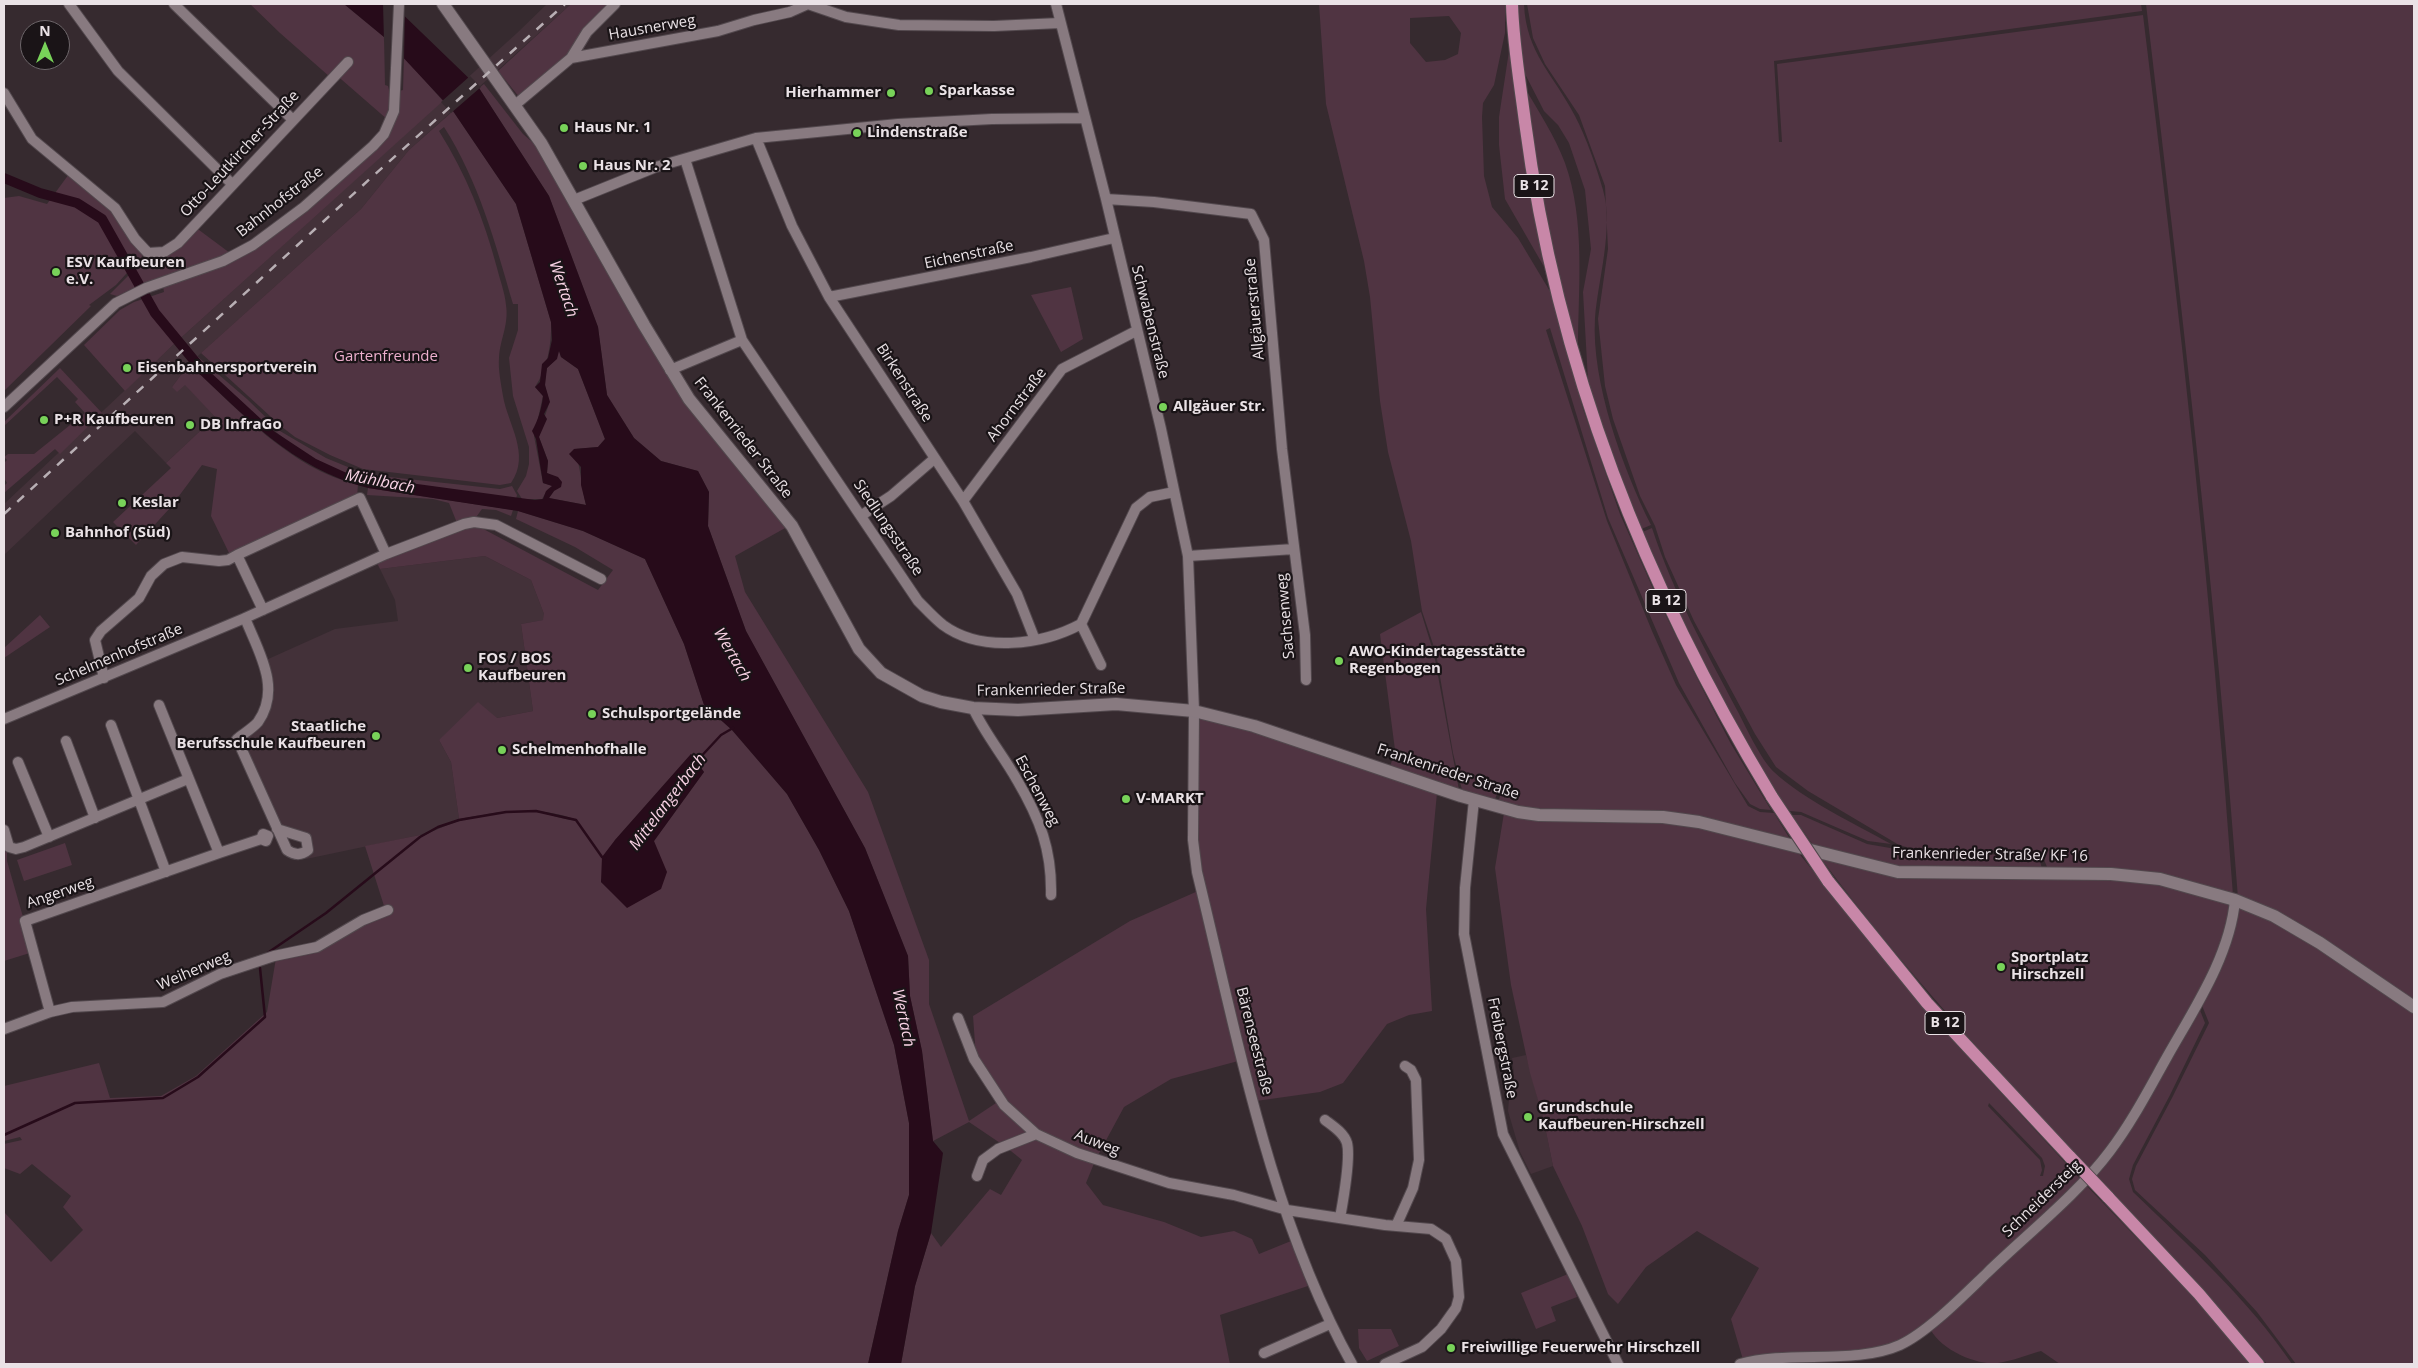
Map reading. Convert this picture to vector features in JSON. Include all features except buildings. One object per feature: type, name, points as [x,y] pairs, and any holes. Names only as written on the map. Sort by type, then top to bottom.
[{"type":"main road","name":"B 12","points":[[1512,4],[1537,204],[1559,299],[1588,403],[1635,533],[1706,684],[1772,797],[1828,881],[1927,1003],[2199,1294],[2258,1364]]},
{"type":"street","points":[[69,4],[118,70],[232,184]]},
{"type":"street","points":[[174,4],[292,119]]},
{"type":"street","points":[[392,4],[396,64]]},
{"type":"street","points":[[396,64],[399,4]]},
{"type":"street","points":[[571,58],[587,32],[615,4]]},
{"type":"street","points":[[808,4],[846,17],[899,25],[994,26],[1060,23]]},
{"type":"street","name":"Hausnerweg","points":[[515,105],[571,58],[718,31],[790,12],[808,4]]},
{"type":"street","name":"Schwabenstraße","points":[[1056,4],[1106,199],[1188,556],[1194,711]]},
{"type":"street","name":"Frankenrieder Straße","points":[[448,5],[470,45],[541,143],[670,370],[728,449],[792,526],[859,649],[870,663],[881,672],[922,696],[941,702],[974,708],[1018,710],[1116,704],[1194,711],[1254,726],[1474,800],[1538,815]]},
{"type":"street","name":"Otto-Leutkircher-Straße","points":[[4,92],[32,139],[115,208],[135,239],[148,253],[164,252],[178,243],[292,119],[348,62]]},
{"type":"street","name":"Bahnhofstraße","points":[[4,407],[116,303],[146,288],[232,256],[253,245],[304,207],[384,134],[394,111],[396,64]]},
{"type":"street","points":[[574,200],[656,167],[756,138],[904,124],[992,119],[1085,118]]},
{"type":"street","name":"Birkenstraße","points":[[756,138],[792,226],[829,297],[963,501],[1017,594],[1035,640]]},
{"type":"street","name":"Siedlungsstraße","points":[[685,158],[742,340],[786,408],[862,515],[918,601],[944,625],[974,640],[1004,643],[1035,640],[1081,624]]},
{"type":"street","name":"Allgäuerstraße","points":[[1106,199],[1154,202],[1251,214],[1264,240],[1282,449],[1294,549]]},
{"type":"street","name":"Eichenstraße","points":[[829,297],[1023,259],[1114,238]]},
{"type":"street","name":"Ahornstraße","points":[[963,501],[1062,369],[1136,331]]},
{"type":"street","points":[[670,370],[742,340]]},
{"type":"street","points":[[862,515],[891,496],[934,459]]},
{"type":"street","points":[[1101,665],[1081,624],[1136,508],[1150,497],[1174,492]]},
{"type":"street","points":[[104,678],[94,640],[101,631],[139,598],[157,569],[182,557],[219,561],[237,555],[360,498],[386,554]]},
{"type":"street","name":"Schelmenhofstraße","points":[[4,719],[263,610],[386,554],[474,522],[496,525],[601,579]]},
{"type":"street","points":[[1188,556],[1294,549]]},
{"type":"street","name":"Sachsenweg","points":[[1294,549],[1305,635],[1306,680]]},
{"type":"street","points":[[237,555],[263,610]]},
{"type":"street","points":[[244,618],[268,673],[268,687],[266,705],[257,723],[237,739],[277,829]]},
{"type":"street","points":[[159,705],[219,853]]},
{"type":"street","name":"Eschenweg","points":[[974,708],[980,724],[1017,780],[1042,829],[1050,859],[1051,895]]},
{"type":"street","name":"Bärenseestraße","points":[[1194,711],[1193,840],[1197,872],[1254,1102],[1285,1210],[1330,1324],[1352,1364]]},
{"type":"street","points":[[111,725],[166,872]]},
{"type":"street","points":[[66,741],[95,818]]},
{"type":"street","points":[[18,762],[48,837]]},
{"type":"street","points":[[4,830],[9,846],[16,849],[188,779]]},
{"type":"street","name":"Freibergstraße","points":[[1474,800],[1465,888],[1464,934],[1503,1134],[1618,1364]]},
{"type":"street","name":"Frankenrieder Straße/ KF 16","points":[[1538,815],[1663,817],[1699,822],[1898,872],[2111,874],[2160,879],[2235,900],[2274,916],[2320,943],[2414,1007]]},
{"type":"street","name":"Angerweg","points":[[50,1012],[25,921],[261,839]]},
{"type":"street","name":"Schneidersteig","points":[[1740,1364],[1813,1356],[1854,1356],[1880,1352],[1901,1345],[1960,1298],[2090,1174],[2111,1151],[2137,1110],[2198,1001],[2224,948],[2234,914],[2235,900]]},
{"type":"street","name":"Weiherweg","points":[[4,1029],[50,1012],[72,1007],[163,1002],[220,974],[274,956],[317,947],[363,920],[388,910]]},
{"type":"street","name":"Auweg","points":[[958,1018],[974,1058],[1004,1105],[1036,1134],[1077,1153],[1142,1176],[1169,1183],[1234,1195],[1285,1210],[1396,1226],[1431,1229],[1446,1239],[1456,1261],[1459,1296],[1456,1308],[1450,1318],[1422,1347],[1385,1364]]},
{"type":"street","points":[[1396,1226],[1413,1188],[1419,1160],[1416,1080],[1412,1070],[1405,1066]]},
{"type":"street","points":[[1325,1120],[1339,1132],[1347,1143],[1347,1180],[1340,1218]]},
{"type":"street","points":[[977,1176],[983,1160],[998,1149],[1036,1134]]},
{"type":"street","points":[[1264,1353],[1330,1324]]},
{"type":"shaded area","points":[[547,4],[571,4],[409,150],[361,209],[189,364],[172,387],[185,384],[215,417],[166,463],[135,431],[4,555],[4,504],[173,345]]},
{"type":"shaded area","points":[[485,556],[531,580],[544,614],[544,620],[521,624],[533,711],[497,718],[439,740],[451,762],[459,819],[420,835],[306,859],[304,854],[310,844],[280,828],[240,741],[269,706],[266,660],[335,629],[398,621],[395,600],[380,569]]},
{"type":"shaded area","points":[[1526,1055],[1543,1116],[1553,1166],[1531,1174],[1520,1152],[1508,1111],[1510,1086],[1514,1073],[1512,1058]]},
{"type":"green space","points":[[250,4],[344,4],[384,37],[385,85],[388,86],[389,90],[392,90],[388,120],[334,73],[330,77]]},
{"type":"green space","points":[[571,4],[612,4],[569,56],[520,98],[498,71]]},
{"type":"green space","points":[[1319,4],[1505,4],[1505,33],[1494,85],[1483,103],[1482,117],[1484,176],[1492,207],[1518,238],[1554,298],[1583,409],[1620,514],[1658,600],[1701,686],[1731,744],[1771,810],[1760,809],[1750,804],[1735,783],[1679,683],[1608,518],[1550,328],[1546,330],[1607,521],[1676,685],[1748,806],[1760,812],[1774,813],[1793,844],[1700,818],[1539,812],[1498,803],[1503,786],[1501,783],[1494,802],[1462,790],[1453,753],[1436,653],[1422,611],[1411,541],[1388,452],[1380,401],[1370,297],[1364,261],[1326,104]],"holes":[[[1449,16],[1461,33],[1458,54],[1445,60],[1426,62],[1410,43],[1410,18]]]},
{"type":"green space","points":[[1516,4],[1524,4],[1526,21],[1535,50],[1567,101],[1579,125],[1591,153],[1603,190],[1607,221],[1595,318],[1595,343],[1598,369],[1611,424],[1630,478],[1651,525],[1639,530],[1590,392],[1588,380],[1583,292],[1591,249],[1585,190],[1569,143],[1558,125],[1544,111],[1524,72]]},
{"type":"green space","points":[[1527,4],[2141,4],[2142,11],[1774,61],[1779,142],[1782,142],[1777,64],[2143,15],[2194,455],[2225,785],[2233,895],[2202,885],[2049,872],[2043,857],[2033,850],[1921,851],[1899,845],[1808,791],[1776,767],[1755,734],[1694,621],[1665,557],[1655,526],[1640,496],[1613,419],[1605,386],[1598,319],[1608,249],[1605,186],[1579,115],[1545,64],[1533,38]]},
{"type":"green space","points":[[2146,4],[2414,4],[2414,1004],[2238,898],[2208,562],[2185,339]]},
{"type":"green space","points":[[1509,51],[1511,51],[1545,263],[1543,265],[1505,199],[1499,145],[1499,117]]},
{"type":"green space","points":[[404,57],[443,101],[173,345],[125,391],[84,345],[120,310],[134,302],[164,292],[163,286],[224,264],[375,148],[399,91],[403,90]]},
{"type":"green space","points":[[484,84],[523,134],[538,147],[630,310],[787,527],[735,556],[745,592],[868,792],[929,960],[929,1004],[969,1121],[999,1101],[1033,1133],[1003,1145],[969,1122],[933,1141],[922,1051],[910,996],[908,956],[865,848],[746,631],[708,526],[709,492],[698,471],[661,461],[634,438],[607,395],[598,327],[549,196],[479,88]]},
{"type":"green space","points":[[1524,86],[1556,143],[1572,185],[1576,208],[1579,256],[1578,350],[1553,256]]},
{"type":"green space","name":"Gartenfreunde","points":[[453,111],[516,204],[551,322],[548,356],[543,372],[535,387],[543,396],[534,436],[543,483],[553,486],[548,489],[542,499],[522,499],[517,491],[526,476],[529,464],[529,447],[513,396],[509,358],[518,330],[518,304],[513,304],[485,213],[467,169],[444,127],[439,131],[458,164],[473,197],[492,250],[505,296],[507,312],[500,351],[499,372],[503,396],[519,450],[517,472],[511,483],[500,485],[363,469],[295,437],[201,353],[361,209],[409,150]]},
{"type":"green space","name":"ESV Kaufbeuren e.V.","points":[[69,174],[113,210],[145,253],[116,285],[89,305],[91,306],[4,391],[4,198],[19,196],[47,204]]},
{"type":"green space","points":[[195,227],[230,253],[155,279],[117,296],[110,294],[149,255],[165,254]]},
{"type":"green space","points":[[1071,287],[1083,339],[1061,352],[1031,295]]},
{"type":"green space","points":[[559,350],[561,357],[578,369],[605,439],[598,447],[574,449],[586,505],[549,498],[554,491],[550,475],[547,473],[548,461],[539,437],[549,404],[545,384],[547,368],[554,361]]},
{"type":"green space","points":[[197,356],[247,399],[280,431],[326,458],[360,472],[360,476],[338,470],[316,460],[294,445],[250,410],[195,358]]},
{"type":"green space","points":[[189,364],[246,418],[287,451],[333,477],[358,485],[357,496],[230,555],[211,516],[217,469],[202,465],[170,508],[136,545],[113,522],[171,468],[166,463],[215,417],[185,385],[177,392],[172,387]]},
{"type":"green space","points":[[60,368],[102,413],[60,454],[55,449],[4,493],[4,486],[7,483],[4,478],[4,463],[7,460],[4,457],[8,454],[34,454],[85,413],[75,402],[78,399],[57,377],[4,426],[4,422]]},
{"type":"green space","points":[[371,475],[500,489],[512,486],[517,495],[516,499],[370,478]]},
{"type":"green space","points":[[368,488],[513,510],[511,516],[496,510],[482,509],[474,520],[457,523],[449,503],[433,499],[367,495]]},
{"type":"green space","points":[[518,511],[583,531],[645,559],[684,644],[704,705],[732,730],[787,794],[819,850],[849,911],[894,1045],[909,1123],[909,1195],[898,1231],[868,1364],[4,1364],[4,1212],[51,1262],[83,1230],[63,1207],[71,1196],[32,1164],[20,1174],[4,1168],[4,1144],[22,1140],[20,1137],[4,1141],[4,1086],[99,1063],[110,1098],[161,1096],[196,1076],[267,1012],[276,958],[318,949],[385,909],[365,846],[420,835],[421,837],[462,820],[484,815],[459,819],[451,762],[439,740],[478,702],[497,718],[533,711],[521,624],[543,620],[544,614],[531,580],[485,556],[380,569],[376,561],[474,524],[598,590],[613,570],[575,547],[516,519]],"holes":[[[691,754],[704,772],[654,841],[613,893],[601,882],[615,840]],[[522,811],[562,815],[577,820]]]},
{"type":"green space","points":[[1652,528],[1660,552],[1691,621],[1754,743],[1769,767],[1786,782],[1815,802],[1891,844],[1868,841],[1801,812],[1790,811],[1777,794],[1712,682],[1640,533]]},
{"type":"green space","points":[[1421,612],[1434,654],[1459,790],[1390,767],[1395,750],[1380,634]]},
{"type":"green space","points":[[40,615],[50,627],[4,658],[4,648]]},
{"type":"green space","points":[[1195,715],[1253,730],[1437,793],[1426,909],[1432,1011],[1409,1015],[1387,1024],[1343,1083],[1320,1092],[1256,1101],[1204,889],[1196,840]]},
{"type":"green space","points":[[1504,813],[1699,825],[1797,851],[1923,1008],[2081,1180],[1920,1332],[1880,1352],[1744,1363],[1731,1319],[1759,1268],[1697,1231],[1646,1267],[1618,1304],[1608,1294],[1582,1226],[1553,1166],[1511,985],[1495,868]],"holes":[[[1989,1103],[2042,1158],[2045,1166],[2043,1176],[2040,1176],[2042,1170],[2040,1160],[1988,1106]]]},
{"type":"green space","points":[[1792,815],[1801,815],[1867,844],[1919,853],[1953,855],[2032,854],[2040,861],[2042,869],[1898,869],[1815,848]]},
{"type":"green space","points":[[4,837],[7,847],[7,861],[33,952],[4,961]]},
{"type":"green space","points":[[65,843],[72,865],[24,881],[17,860]]},
{"type":"green space","points":[[1820,857],[1898,875],[2111,877],[2159,883],[2230,902],[2230,914],[2220,947],[2195,999],[2134,1109],[2090,1170],[1985,1056],[1917,978]]},
{"type":"green space","points":[[1198,891],[1242,1060],[1171,1079],[1124,1107],[1097,1157],[1038,1131],[1005,1104],[976,1057],[973,1016],[1130,921]]},
{"type":"green space","points":[[2239,905],[2273,919],[2414,1010],[2414,1364],[2296,1364],[2257,1312],[2205,1255],[2135,1190],[2132,1179],[2136,1166],[2209,1023],[2201,1003]]},
{"type":"green space","points":[[2198,1005],[2205,1023],[2133,1165],[2129,1179],[2133,1192],[2237,1295],[2275,1340],[2292,1364],[2267,1364],[2203,1290],[2094,1174]]},
{"type":"green space","points":[[1036,1136],[1095,1161],[1086,1183],[1103,1205],[1164,1222],[1201,1237],[1234,1231],[1252,1239],[1259,1254],[1291,1241],[1308,1286],[1220,1315],[1230,1364],[901,1364],[915,1286],[931,1233],[941,1247],[990,1189],[1001,1195],[1022,1160],[1006,1147]]},
{"type":"green space","points":[[2084,1183],[2195,1299],[2251,1364],[2060,1364],[2041,1351],[2009,1361],[1989,1363],[1979,1362],[1958,1354],[1933,1334],[1929,1326]]},
{"type":"green space","points":[[1568,1274],[1577,1297],[1551,1307],[1556,1321],[1536,1329],[1521,1293]]},
{"type":"green space","points":[[1358,1329],[1391,1329],[1399,1346],[1367,1361],[1359,1348]]},
{"type":"water","name":"Wertach","points":[[344,4],[392,4],[479,88],[549,196],[598,327],[607,395],[634,438],[661,461],[698,471],[709,492],[708,526],[746,631],[865,848],[908,956],[910,996],[922,1051],[933,1141],[943,1153],[931,1233],[915,1286],[901,1364],[868,1364],[898,1231],[909,1195],[909,1123],[894,1045],[849,911],[819,850],[787,794],[732,730],[704,705],[684,644],[645,559],[583,531],[518,511],[368,488],[340,479],[315,468],[292,454],[250,421],[189,364],[195,358],[275,432],[316,459],[351,475],[535,500],[543,499],[546,491],[552,486],[543,483],[536,439],[532,431],[541,409],[543,396],[535,387],[540,382],[542,364],[548,358],[552,340],[551,322],[516,204],[453,111],[384,37]],"holes":[[[559,351],[561,357],[578,369],[605,439],[598,447],[574,449],[569,454],[581,467],[581,485],[586,505],[549,498],[554,491],[561,487],[562,482],[558,477],[547,473],[548,461],[539,437],[547,419],[544,414],[550,402],[545,385],[547,368],[557,359]]]},
{"type":"water","points":[[691,754],[704,772],[654,841],[667,872],[661,889],[627,908],[601,882],[602,857]]},
{"type":"pier","points":[[383,4],[396,4],[405,12],[404,61],[384,41]]},
{"type":"pier","points":[[470,76],[481,87],[451,113],[441,102]]},
{"type":"waterway","name":"Mühlbach","points":[[4,178],[40,193],[77,203],[102,219],[155,313],[202,370]]},
{"type":"waterway","name":"Mittelangerbach","points":[[695,763],[721,735],[733,728]]},
{"type":"waterway","name":"Mittelangerbach","points":[[266,954],[326,913],[420,837],[438,827],[459,820],[506,812],[536,811],[576,820],[602,857],[605,858]]},
{"type":"waterway","name":"Mittelangerbach","points":[[4,1135],[75,1103],[163,1098],[198,1077],[265,1017],[260,968]]},
{"type":"railway","points":[[4,514],[373,176],[565,4]]},
{"type":"place","name":"Sparkasse","points":[[929,91]]},
{"type":"place","name":"Hierhammer","points":[[891,93]]},
{"type":"place","name":"Haus Nr. 1","points":[[564,128]]},
{"type":"place","name":"Lindenstraße","points":[[857,133]]},
{"type":"place","name":"Haus Nr. 2","points":[[583,166]]},
{"type":"place","name":"ESV Kaufbeuren e.V.","points":[[56,272]]},
{"type":"place","name":"Eisenbahnersportverein","points":[[127,368]]},
{"type":"place","name":"Allgäuer Str.","points":[[1163,407]]},
{"type":"place","name":"P+R Kaufbeuren","points":[[44,420]]},
{"type":"place","name":"DB InfraGo","points":[[190,425]]},
{"type":"place","name":"Keslar","points":[[122,503]]},
{"type":"place","name":"Bahnhof (Süd)","points":[[55,533]]},
{"type":"place","name":"AWO-Kindertagesstätte Regenbogen","points":[[1339,661]]},
{"type":"place","name":"FOS / BOS Kaufbeuren","points":[[468,668]]},
{"type":"place","name":"Schulsportgelände","points":[[592,714]]},
{"type":"place","name":"Staatliche Berufsschule Kaufbeuren","points":[[376,736]]},
{"type":"place","name":"Schelmenhofhalle","points":[[502,750]]},
{"type":"place","name":"V-MARKT","points":[[1126,799]]},
{"type":"place","name":"Sportplatz Hirschzell","points":[[2001,967]]},
{"type":"place","name":"Grundschule Kaufbeuren-Hirschzell","points":[[1528,1117]]},
{"type":"place","name":"Freiwillige Feuerwehr Hirschzell","points":[[1451,1348]]}]
